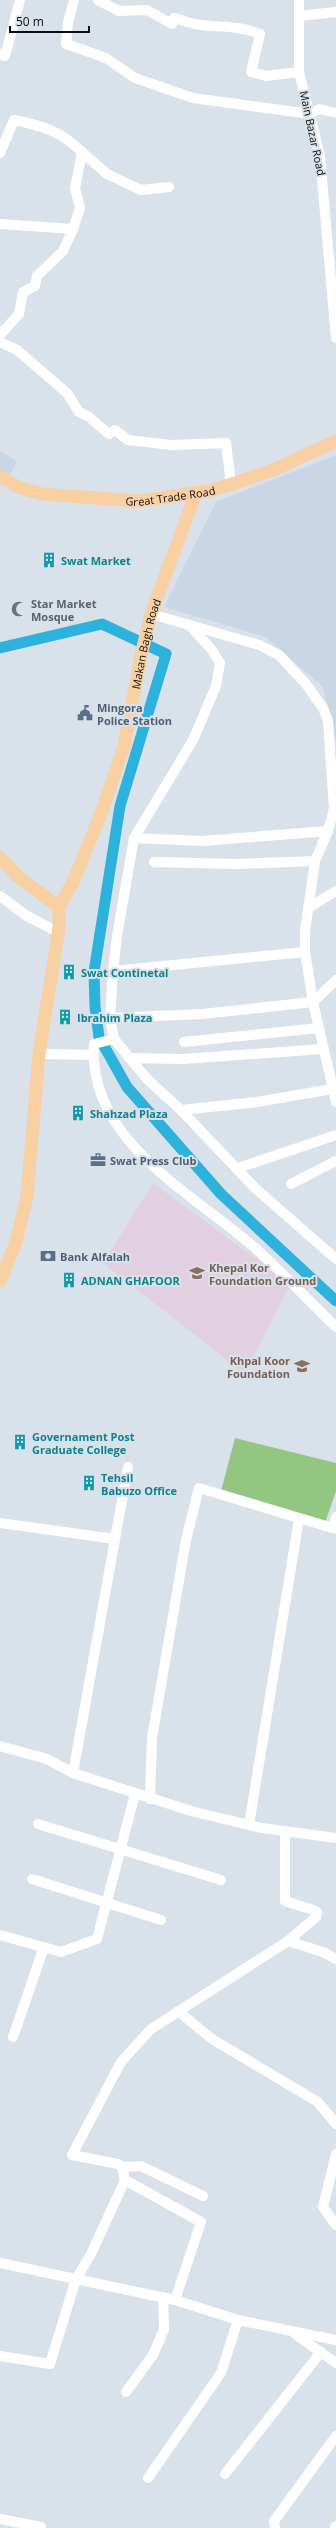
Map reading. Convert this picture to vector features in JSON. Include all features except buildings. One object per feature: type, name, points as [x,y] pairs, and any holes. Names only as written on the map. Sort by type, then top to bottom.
[{"type":"main road","name":"Great Trade Road","points":[[0,476],[18,487],[42,494],[138,501],[196,493],[231,484],[274,470],[336,441]]},
{"type":"main road","name":"Makan Bagh Road","points":[[40,1054],[59,933],[59,907],[73,882],[101,814],[124,746],[142,651],[151,614],[196,493]]},
{"type":"main road","points":[[0,857],[17,876],[59,907]]},
{"type":"main road","points":[[0,1281],[3,1266],[15,1245],[27,1197],[40,1054]]},
{"type":"main road","points":[[0,1291],[18,1244],[30,1197],[40,1054]]},
{"type":"street","points":[[0,54],[5,56],[20,0]]},
{"type":"street","points":[[74,0],[68,22],[66,44],[106,58],[135,78],[193,98],[310,114],[319,109],[336,113]]},
{"type":"street","points":[[98,0],[118,11],[147,10],[172,24],[174,18],[200,25],[232,26],[260,34],[251,72],[266,76],[299,72]]},
{"type":"street","name":"Main Bazar Road","points":[[299,0],[299,72],[322,170],[336,338]]},
{"type":"street","points":[[299,16],[336,12]]},
{"type":"street","points":[[0,153],[14,120],[48,127],[71,141],[107,174],[141,190],[169,187]]},
{"type":"street","points":[[0,335],[19,314],[24,292],[35,286],[37,276],[63,251],[73,229],[80,208],[75,188],[82,152]]},
{"type":"street","points":[[0,224],[73,229]]},
{"type":"street","points":[[0,342],[18,350],[67,394],[79,412],[89,417],[109,434],[115,430],[128,440],[171,445],[226,443],[231,484]]},
{"type":"street","points":[[151,614],[191,627],[259,645],[279,655],[306,684],[323,708],[328,721],[334,783],[334,809],[328,831],[315,861],[308,908],[305,952],[313,1002],[336,1102]]},
{"type":"street","points":[[191,627],[212,650],[220,663],[216,686],[193,740],[134,838],[117,936],[113,970],[110,1018],[112,1039],[147,1079],[181,1110],[256,1188],[336,1259]]},
{"type":"street","points":[[134,838],[202,841],[328,831]]},
{"type":"street","points":[[154,862],[238,864],[315,861]]},
{"type":"street","points":[[308,908],[336,890]]},
{"type":"street","points":[[0,896],[27,916],[59,933]]},
{"type":"street","points":[[113,970],[305,952]]},
{"type":"street","points":[[110,1018],[202,1014],[313,1002],[336,980]]},
{"type":"street","points":[[184,1042],[319,1028]]},
{"type":"street","points":[[112,1039],[94,1044],[93,1055],[106,1108],[150,1165],[254,1247],[336,1327]]},
{"type":"street","points":[[129,1058],[182,1059],[323,1049]]},
{"type":"street","points":[[40,1054],[93,1055]]},
{"type":"street","points":[[181,1110],[257,1102],[332,1089]]},
{"type":"street","points":[[238,1168],[336,1135]]},
{"type":"street","points":[[291,1184],[336,1161]]},
{"type":"street","points":[[73,1773],[128,1467]]},
{"type":"street","points":[[150,1799],[152,1738],[186,1540],[199,1488],[299,1519],[335,1528],[336,1517]]},
{"type":"street","points":[[249,1825],[299,1519]]},
{"type":"street","points":[[0,1523],[115,1539]]},
{"type":"street","points":[[0,1746],[47,1759],[73,1773],[150,1799],[249,1825],[285,1832],[336,1838]]},
{"type":"street","points":[[0,1935],[61,1952],[97,1939],[135,1794]]},
{"type":"street","points":[[38,1824],[221,1880]]},
{"type":"street","points":[[203,2196],[141,2166],[122,2167],[118,2164],[72,2155],[120,2062],[152,2029],[288,1940],[316,1917],[317,1912],[285,1901],[285,1832]]},
{"type":"street","points":[[32,1879],[106,1904],[161,1920]]},
{"type":"street","points":[[288,1940],[323,1952],[336,1959]]},
{"type":"street","points":[[13,2037],[44,1947]]},
{"type":"street","points":[[178,2011],[212,2039],[318,2102],[336,2124]]},
{"type":"street","points":[[336,2154],[322,2207],[336,2225]]},
{"type":"street","points":[[0,2356],[50,2364],[76,2279],[91,2254],[125,2180],[122,2167]]},
{"type":"street","points":[[125,2180],[202,2222],[175,2300]]},
{"type":"street","points":[[0,2263],[163,2297],[238,2320],[336,2340]]},
{"type":"street","points":[[126,2392],[152,2355],[164,2329],[163,2297]]},
{"type":"street","points":[[148,2478],[221,2373],[238,2320]]},
{"type":"street","points":[[292,2332],[336,2363]]},
{"type":"street","points":[[225,2474],[321,2352]]},
{"type":"street","points":[[275,2528],[274,2521],[336,2436]]},
{"type":"street","points":[[2,2523],[41,2527]]},
{"type":"shaded area","points":[[0,451],[17,461],[7,481],[0,476]]},
{"type":"shaded area","points":[[336,455],[336,740],[323,687],[266,637],[164,607],[216,502]]},
{"type":"shaded area","name":"Khepal Kor Foundation Ground","points":[[153,1183],[291,1284],[244,1373],[103,1263]]},
{"type":"green space","points":[[235,1438],[336,1463],[336,1491],[324,1526],[220,1495]]},
{"type":"waterway","points":[[0,648],[102,624],[166,654],[120,806],[94,972],[95,1007],[99,1037],[127,1087],[221,1194],[336,1301]]},
{"type":"place","name":"Swat Market","points":[[49,560]]},
{"type":"place","name":"Star Market Mosque","points":[[19,609]]},
{"type":"place","name":"Mingora Police Station","points":[[85,713]]},
{"type":"place","name":"Swat Continetal","points":[[69,972]]},
{"type":"place","name":"Ibrahim Plaza","points":[[65,1017]]},
{"type":"place","name":"Shahzad Plaza","points":[[78,1113]]},
{"type":"place","name":"Swat Press Club","points":[[98,1160]]},
{"type":"place","name":"Bank Alfalah","points":[[48,1256]]},
{"type":"place","name":"Khepal Kor Foundation Ground","points":[[197,1273]]},
{"type":"place","name":"ADNAN GHAFOOR","points":[[69,1280]]},
{"type":"place","name":"Khpal Koor Foundation","points":[[302,1366]]},
{"type":"place","name":"Governament Post Graduate College","points":[[20,1442]]},
{"type":"place","name":"Tehsil Babuzo Office","points":[[89,1483]]}]
